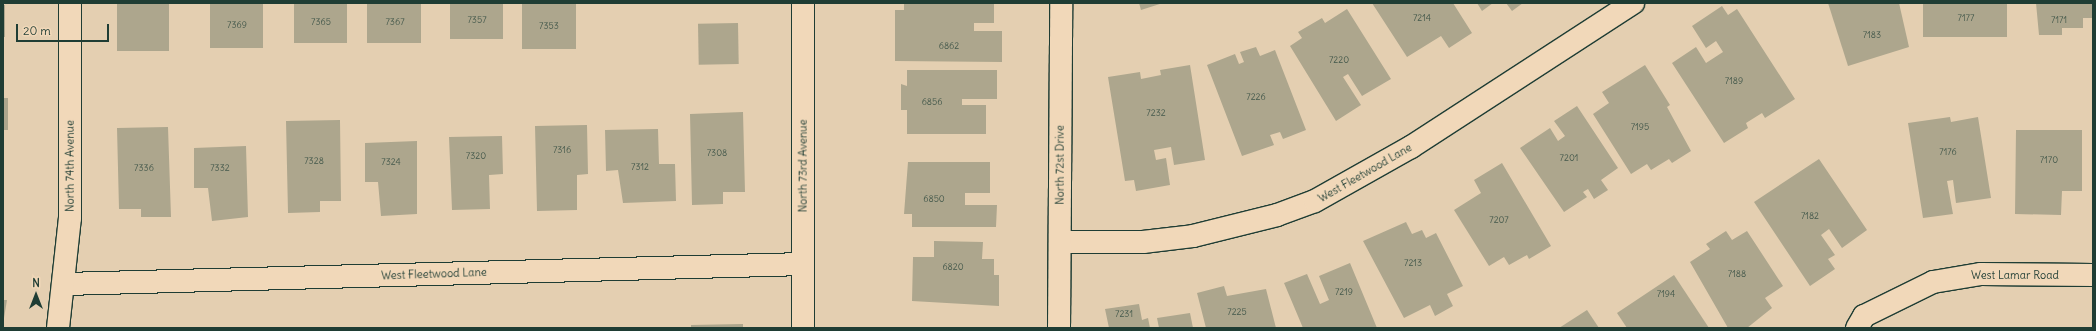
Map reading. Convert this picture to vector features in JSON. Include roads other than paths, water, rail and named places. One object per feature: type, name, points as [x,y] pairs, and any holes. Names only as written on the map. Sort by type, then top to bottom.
[{"type":"street","name":"North 74th Avenue","points":[[58,328],[65,284],[70,218],[70,3]]},
{"type":"street","name":"North 73rd Avenue","points":[[803,3],[803,328]]},
{"type":"street","name":"North 72st Drive","points":[[1059,328],[1061,3]]},
{"type":"street","name":"West Fleetwood Lane","points":[[1060,242],[1144,242],[1193,236],[1278,215],[1315,201],[1411,147],[1633,3]]},
{"type":"street","name":"West Fleetwood Lane","points":[[65,284],[803,264]]},
{"type":"street","name":"West Lamar Road","points":[[1857,328],[1864,316],[1933,282],[1981,274],[2093,275]]}]
